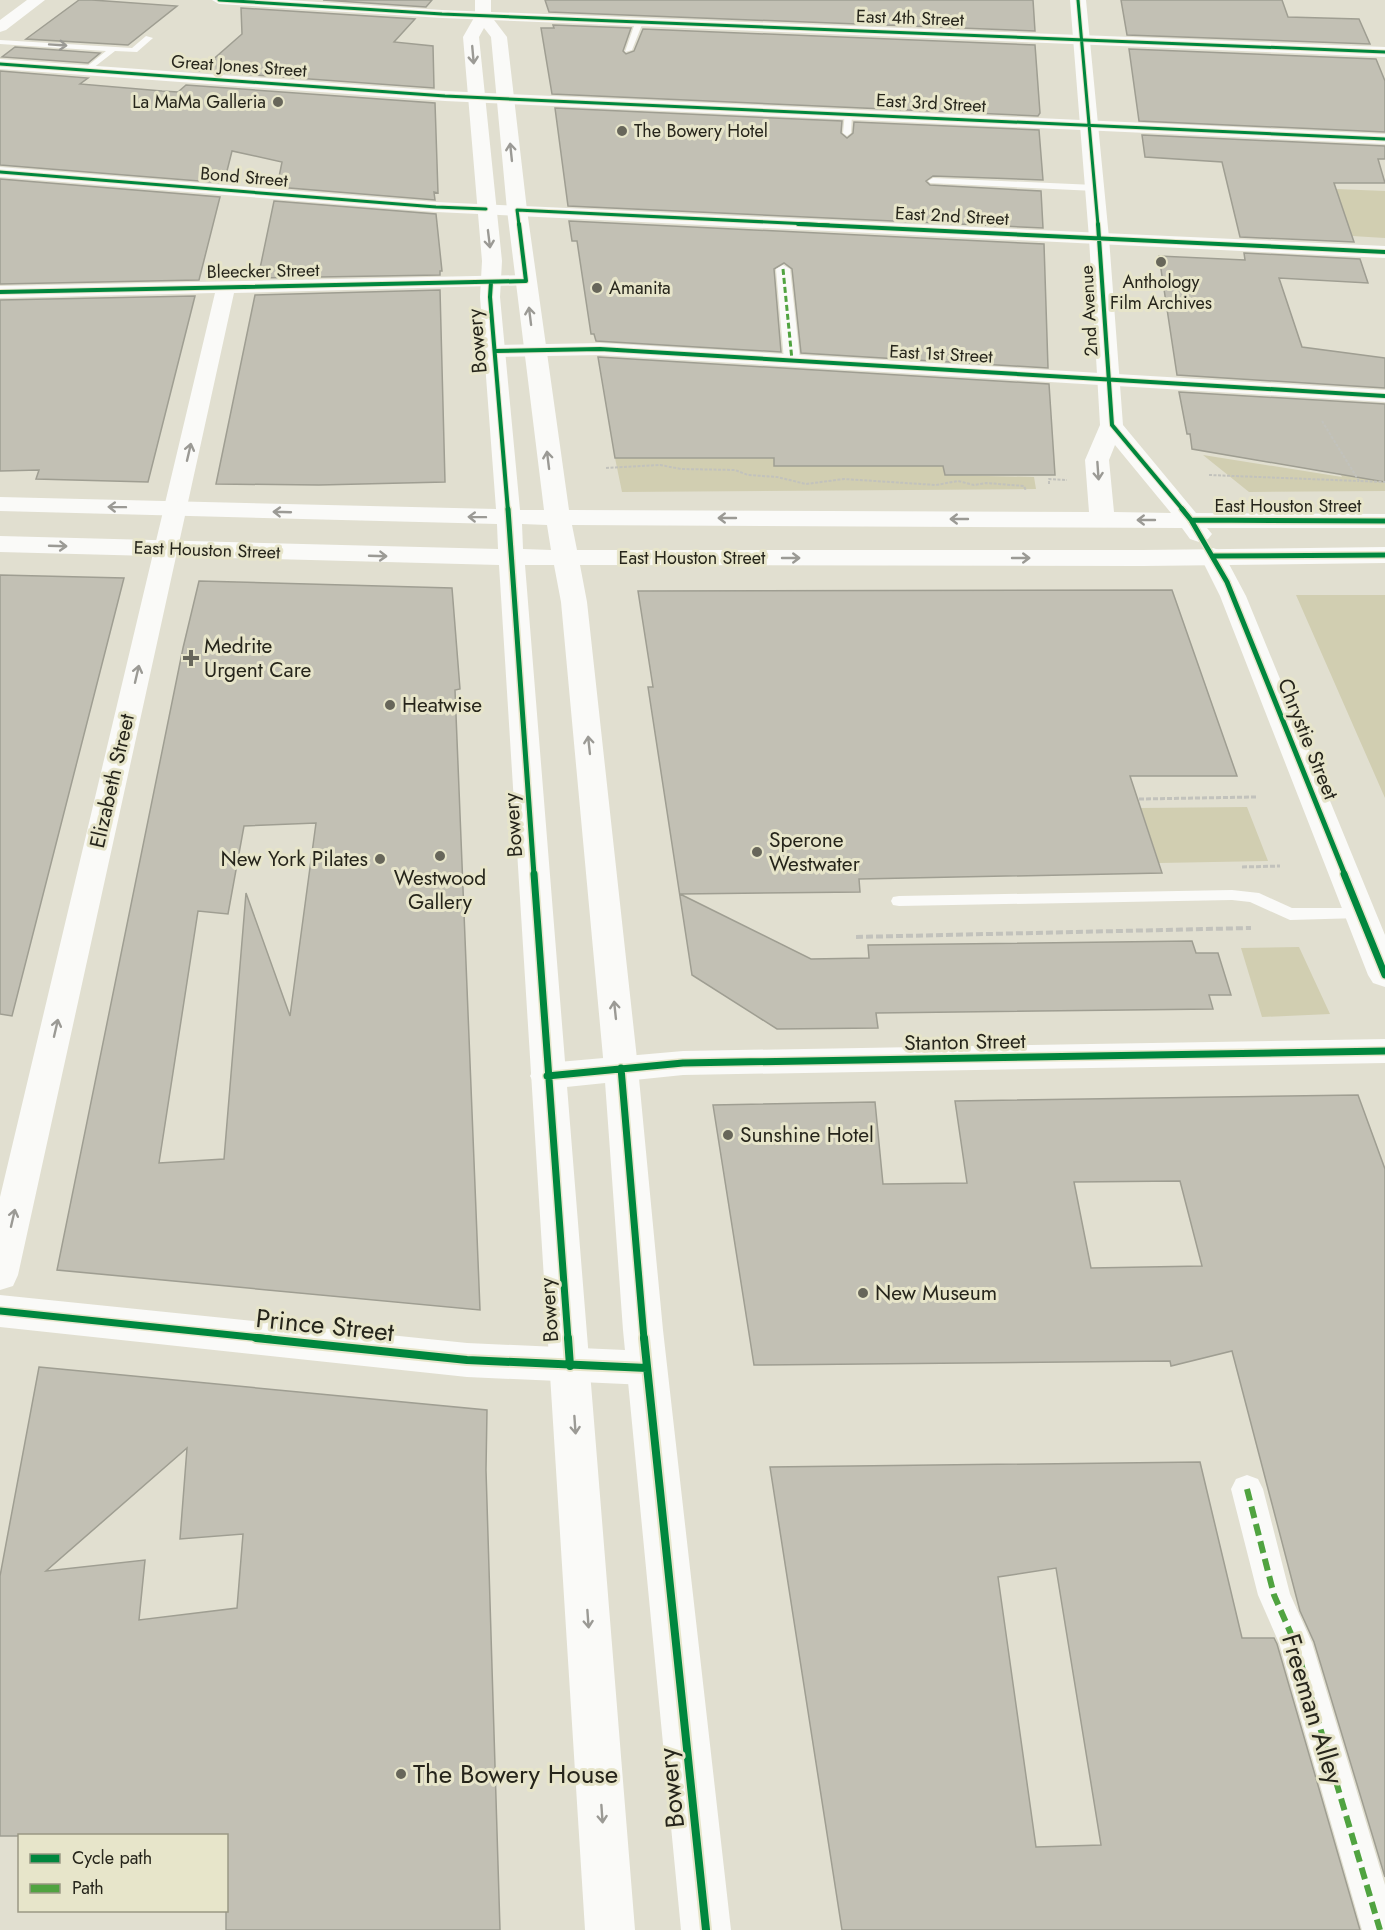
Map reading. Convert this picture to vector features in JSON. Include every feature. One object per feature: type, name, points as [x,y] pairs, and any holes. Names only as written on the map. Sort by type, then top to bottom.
[{"type":"main road","points":[[0,27],[37,0]]},
{"type":"main road","name":"2nd Avenue","points":[[1078,0],[1095,188],[1112,425]]},
{"type":"main road","name":"Bowery","points":[[483,8],[471,37],[492,261],[490,297],[511,558],[610,1930]]},
{"type":"main road","name":"Bowery","points":[[483,8],[499,37],[534,350],[557,518],[575,613],[621,1068],[647,1368],[706,1930]]},
{"type":"main road","points":[[1102,520],[1097,460],[1112,425],[1191,520]]},
{"type":"main road","name":"East Houston Street","points":[[0,504],[508,518],[1385,521]]},
{"type":"main road","name":"Chrystie Street","points":[[1191,520],[1213,556],[1233,597],[1385,975]]},
{"type":"main road","name":"East Houston Street","points":[[0,544],[511,558],[1385,555]]},
{"type":"street","name":"East 4th Street","points":[[219,0],[483,8],[639,22],[1385,52]]},
{"type":"street","name":"Great Jones Street","points":[[0,64],[476,97]]},
{"type":"street","name":"East 3rd Street","points":[[476,97],[1385,139]]},
{"type":"street","name":"Bond Street","points":[[0,171],[486,209]]},
{"type":"street","name":"East 2nd Street","points":[[486,209],[1385,252]]},
{"type":"street","points":[[783,269],[792,360]]},
{"type":"street","name":"Bleecker Street","points":[[0,291],[526,281]]},
{"type":"street","name":"Elizabeth Street","points":[[0,1275],[226,287]]},
{"type":"street","name":"East 1st Street","points":[[495,351],[589,349],[1385,396]]},
{"type":"street","name":"Stanton Street","points":[[547,1076],[683,1063],[1385,1051]]},
{"type":"street","name":"Prince Street","points":[[0,1311],[467,1360],[647,1368]]},
{"type":"street","name":"Freeman Alley","points":[[1246,1489],[1274,1595],[1295,1643],[1380,1930]]},
{"type":"lane","points":[[628,50],[639,22]]},
{"type":"lane","points":[[0,42],[134,50],[149,38]]},
{"type":"lane","points":[[88,70],[113,49]]},
{"type":"lane","points":[[847,133],[849,114]]},
{"type":"lane","points":[[933,181],[1095,188]]},
{"type":"lane","points":[[899,901],[1232,895],[1253,897],[1290,914],[1360,913]]},
{"type":"path","points":[[1322,421],[1359,481]]},
{"type":"path","points":[[606,468],[660,465],[681,469],[735,470],[748,475],[777,477],[806,483],[843,479],[936,485],[958,481],[974,485],[986,483],[1024,486],[1027,496]]},
{"type":"path","points":[[1209,476],[1385,482]]},
{"type":"path","points":[[1049,484],[1049,479],[1067,480]]},
{"type":"path","points":[[1138,799],[1256,797]]},
{"type":"path","points":[[856,937],[1256,928]]},
{"type":"shaded area","points":[[1336,189],[1385,191],[1385,238],[1352,236]]},
{"type":"shaded area","points":[[1303,410],[1385,477],[1385,491],[1249,492],[1203,455],[1342,477]]},
{"type":"shaded area","points":[[615,458],[827,458],[943,466],[945,475],[1034,477],[1036,489],[622,492]]},
{"type":"shaded area","points":[[1296,595],[1385,595],[1385,798]]},
{"type":"shaded area","points":[[1247,807],[1268,861],[1159,863],[1141,808]]},
{"type":"shaded area","points":[[1299,947],[1330,1014],[1262,1017],[1241,948]]},
{"type":"building","points":[[79,0],[177,6],[128,45],[26,39]]},
{"type":"building","points":[[323,0],[432,0],[426,7]]},
{"type":"building","points":[[545,0],[1033,0],[1035,31],[549,12]]},
{"type":"building","points":[[1121,0],[1282,0],[1288,17],[1359,19],[1370,44],[1127,35]]},
{"type":"building","points":[[241,8],[415,19],[394,42],[433,46],[434,88],[200,71],[242,34]]},
{"type":"building","points":[[553,25],[631,28],[623,51],[626,54],[634,51],[643,29],[1035,45],[1040,113],[1038,116],[552,94],[541,28],[554,28]]},
{"type":"building","points":[[15,47],[100,53],[88,63],[2,57]]},
{"type":"building","points":[[1129,49],[1376,59],[1385,81],[1385,132],[1139,121]]},
{"type":"building","points":[[0,71],[88,78],[80,84],[162,91],[178,92],[186,85],[435,103],[438,193],[434,192],[435,200],[277,187],[282,162],[232,151],[224,183],[0,165]]},
{"type":"building","points":[[555,108],[842,121],[841,133],[847,138],[853,133],[854,122],[1039,130],[1043,180],[933,176],[926,181],[930,185],[1041,191],[1043,228],[568,206]]},
{"type":"building","points":[[1142,135],[1385,146],[1385,159],[1378,159],[1385,183],[1334,183],[1354,242],[1240,237],[1222,162],[1145,157]]},
{"type":"building","points":[[0,179],[220,197],[199,280],[0,284]]},
{"type":"building","points":[[274,201],[436,214],[442,271],[440,275],[258,278]]},
{"type":"building","points":[[569,221],[1044,244],[1048,368],[801,353],[792,269],[784,263],[774,269],[781,352],[596,341],[594,334],[591,334],[577,241],[572,241]]},
{"type":"building","points":[[1244,253],[1360,259],[1368,283],[1279,278],[1302,347],[1385,358],[1385,388],[1177,375],[1159,256],[1245,260]]},
{"type":"building","points":[[440,290],[445,482],[319,485],[216,484],[255,295]]},
{"type":"building","points":[[195,296],[148,482],[36,479],[39,470],[0,471],[0,300]]},
{"type":"building","points":[[598,357],[1049,384],[1055,475],[945,475],[943,466],[774,466],[774,458],[615,458]]},
{"type":"building","points":[[1179,392],[1385,404],[1385,482],[1192,449]]},
{"type":"building","points":[[0,575],[124,578],[12,1016],[0,1014]]},
{"type":"building","points":[[199,581],[452,588],[460,689],[455,690],[480,1310],[57,1270],[183,648]],"holes":[[[316,823],[290,1016],[246,893],[224,1159],[159,1163],[198,911],[228,914],[244,826]]]},
{"type":"building","points":[[1172,590],[1237,776],[1130,776],[1162,873],[859,879],[860,892],[680,894],[811,959],[869,958],[868,945],[1192,941],[1196,953],[1218,953],[1231,995],[1209,995],[1213,1009],[876,1013],[878,1028],[777,1029],[692,975],[648,687],[653,687],[638,591]]},
{"type":"building","points":[[1358,1095],[1385,1169],[1385,1877],[1314,1642],[1300,1611],[1232,1351],[1171,1366],[1170,1361],[754,1365],[713,1105],[875,1102],[883,1184],[967,1183],[955,1101]],"holes":[[[1180,1181],[1202,1266],[1091,1268],[1074,1182]]]},
{"type":"building","points":[[39,1367],[487,1410],[486,1470],[500,1930],[226,1930],[228,1834],[18,1834],[18,1836],[0,1836],[0,1576]],"holes":[[[187,1448],[180,1539],[243,1534],[237,1608],[139,1620],[145,1560],[46,1571]]]},
{"type":"building","points":[[1200,1462],[1242,1638],[1274,1638],[1277,1644],[1360,1930],[842,1930],[770,1467]],"holes":[[[1056,1568],[1101,1845],[1036,1847],[998,1577]]]},
{"type":"marked path","points":[[783,269],[792,360]]},
{"type":"marked path","points":[[1247,1489],[1274,1595],[1295,1643],[1380,1930]]},
{"type":"cycle path","points":[[219,0],[442,14],[1385,52]]},
{"type":"cycle path","points":[[1078,0],[1099,238],[1112,425],[1191,520],[1227,582],[1385,975]]},
{"type":"cycle path","points":[[0,64],[445,96],[1385,139]]},
{"type":"cycle path","points":[[0,172],[436,207],[486,209]]},
{"type":"cycle path","points":[[0,292],[526,281],[517,210],[1385,252]]},
{"type":"cycle path","points":[[491,282],[490,297],[512,564],[570,1366]]},
{"type":"cycle path","points":[[495,351],[600,349],[1385,396]]},
{"type":"cycle path","points":[[1191,520],[1385,521]]},
{"type":"cycle path","points":[[1213,556],[1385,555]]},
{"type":"cycle path","points":[[547,1076],[683,1063],[1385,1051]]},
{"type":"cycle path","points":[[621,1068],[643,1330],[706,1930]]},
{"type":"cycle path","points":[[0,1311],[467,1360],[647,1368]]},
{"type":"place","name":"La MaMa Galleria","points":[[278,102]]},
{"type":"place","name":"The Bowery Hotel","points":[[622,131]]},
{"type":"place","name":"Anthology Film Archives","points":[[1161,262]]},
{"type":"place","name":"Amanita","points":[[597,288]]},
{"type":"place","name":"Medrite Urgent Care","points":[[191,658]]},
{"type":"place","name":"Heatwise","points":[[390,705]]},
{"type":"place","name":"Sperone Westwater","points":[[757,852]]},
{"type":"place","name":"Westwood Gallery","points":[[440,856]]},
{"type":"place","name":"New York Pilates","points":[[380,859]]},
{"type":"place","name":"Sunshine Hotel","points":[[728,1135]]},
{"type":"place","name":"New Museum","points":[[863,1293]]},
{"type":"place","name":"The Bowery House","points":[[401,1774]]}]
